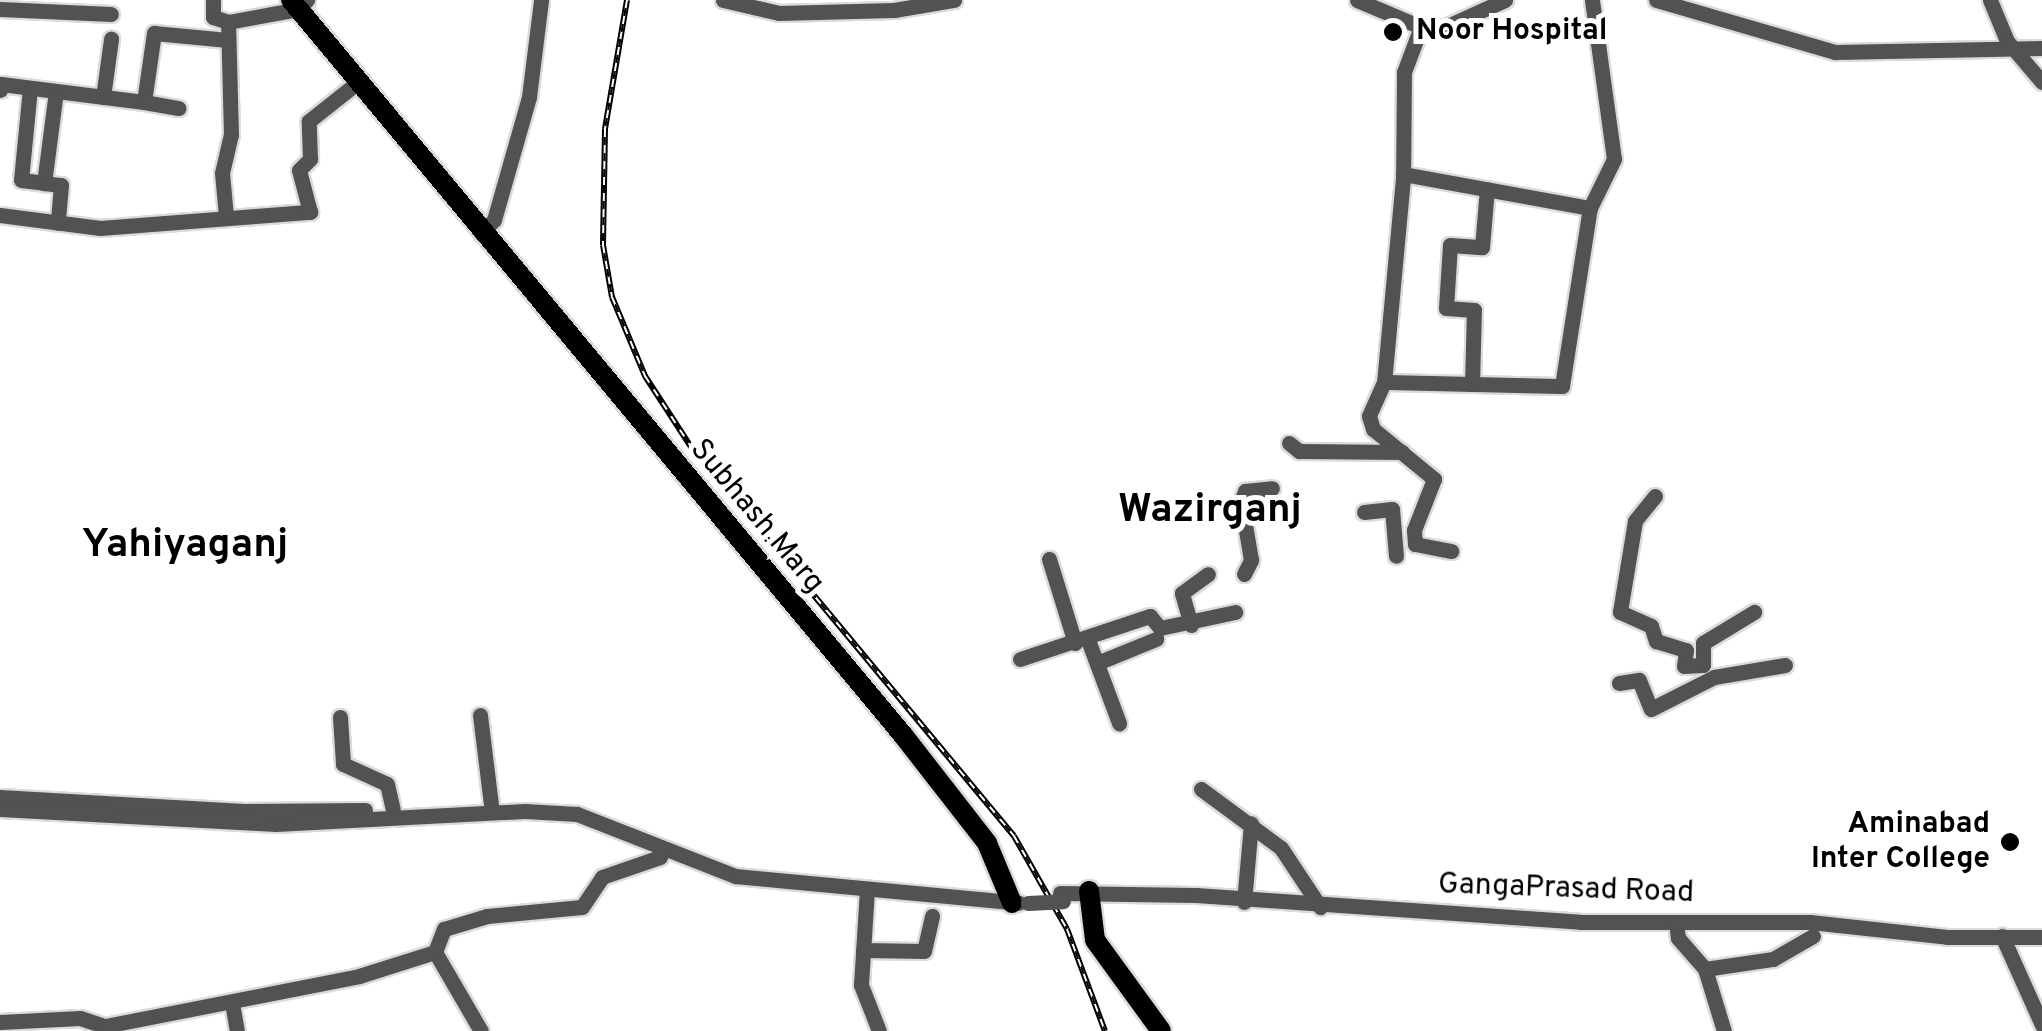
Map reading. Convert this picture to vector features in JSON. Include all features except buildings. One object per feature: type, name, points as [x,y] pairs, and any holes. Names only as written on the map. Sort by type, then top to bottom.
[{"type":"main road","name":"Subhash Marg","points":[[298,3],[481,233],[903,736],[987,842],[1018,898]]},
{"type":"main road","points":[[1090,894],[1095,940],[1160,1031]]},
{"type":"street","points":[[212,0],[213,17],[228,22],[298,3]]},
{"type":"street","points":[[481,233],[494,220],[530,97],[541,0]]},
{"type":"street","points":[[723,0],[779,13],[954,0]]},
{"type":"street","points":[[1356,0],[1422,26],[1445,26],[1505,0]]},
{"type":"street","points":[[1384,382],[1562,386],[1590,208],[1614,160],[1592,0]]},
{"type":"street","points":[[1656,0],[1836,52],[2017,52],[2042,48]]},
{"type":"street","points":[[1990,0],[2017,52],[2042,82]]},
{"type":"street","points":[[0,9],[111,14]]},
{"type":"street","points":[[226,216],[222,173],[230,135],[228,22]]},
{"type":"street","points":[[1422,26],[1404,72],[1403,174],[1384,382],[1369,416],[1373,428],[1434,479],[1414,530],[1415,544],[1451,551]]},
{"type":"street","points":[[144,102],[154,33],[228,40]]},
{"type":"street","points":[[103,97],[111,39]]},
{"type":"street","points":[[0,214],[100,228],[310,212],[299,170],[310,159],[309,121],[358,82]]},
{"type":"street","points":[[0,90],[1,84],[178,108]]},
{"type":"street","points":[[30,88],[21,180],[61,185],[58,223]]},
{"type":"street","points":[[44,183],[56,91]]},
{"type":"street","points":[[1403,174],[1590,208]]},
{"type":"street","points":[[1472,384],[1474,310],[1446,308],[1450,245],[1482,247],[1487,189]]},
{"type":"street","points":[[1288,443],[1299,451],[1402,452]]},
{"type":"street","points":[[1244,574],[1251,560],[1241,500],[1245,491],[1272,488]]},
{"type":"street","points":[[1655,496],[1635,521],[1620,612],[1650,626],[1656,641],[1686,650],[1684,666],[1705,673]]},
{"type":"street","points":[[1364,512],[1392,508],[1396,556]]},
{"type":"street","points":[[1393,526],[1414,530]]},
{"type":"street","points":[[1049,560],[1119,722]]},
{"type":"street","points":[[1192,625],[1182,593],[1208,574]]},
{"type":"street","points":[[1020,659],[1082,642],[1150,616],[1160,628],[1192,625],[1235,612]]},
{"type":"street","points":[[1705,673],[1703,643],[1754,612]]},
{"type":"street","points":[[1097,664],[1156,639]]},
{"type":"street","points":[[1619,683],[1639,680],[1651,709],[1705,673],[1768,663],[1785,665]]},
{"type":"street","points":[[480,715],[491,805]]},
{"type":"street","points":[[340,717],[342,764],[387,784],[393,809]]},
{"type":"street","points":[[1201,789],[1251,823],[1295,863],[1320,908]]},
{"type":"street","points":[[0,797],[244,811],[491,805],[582,807],[741,866],[1018,898]]},
{"type":"street","points":[[0,809],[276,824],[526,811],[577,814],[735,876],[1018,898],[1090,894]]},
{"type":"street","points":[[1244,902],[1251,823]]},
{"type":"street","points":[[435,952],[444,929],[487,916],[582,908],[602,877],[660,856],[662,848]]},
{"type":"street","points":[[867,889],[861,985],[879,1031]]},
{"type":"street","name":"GangaPrasad Road","points":[[1090,894],[1320,908],[1676,922],[1810,922],[2042,937]]},
{"type":"street","points":[[863,950],[924,950],[932,916]]},
{"type":"street","points":[[1676,922],[1678,938],[1705,969],[1724,1031]]},
{"type":"street","points":[[1705,969],[1773,959],[1813,936]]},
{"type":"street","points":[[2002,936],[2042,1025]]},
{"type":"street","points":[[0,1022],[80,1018],[106,1026],[359,976],[435,952]]},
{"type":"street","points":[[435,952],[481,1031]]},
{"type":"street","points":[[232,1003],[236,1031]]},
{"type":"railway","points":[[627,0],[605,129],[603,245],[612,297],[645,376],[693,450],[1014,836],[1067,929],[1105,1031]]},
{"type":"place","name":"Noor Hospital","points":[[1393,32]]},
{"type":"place","name":"Aminabad Inter College","points":[[2010,842]]},
{"type":"district","name":"Wazirganj","points":[[1210,511]]},
{"type":"district","name":"Yahiyaganj","points":[[185,546]]}]
